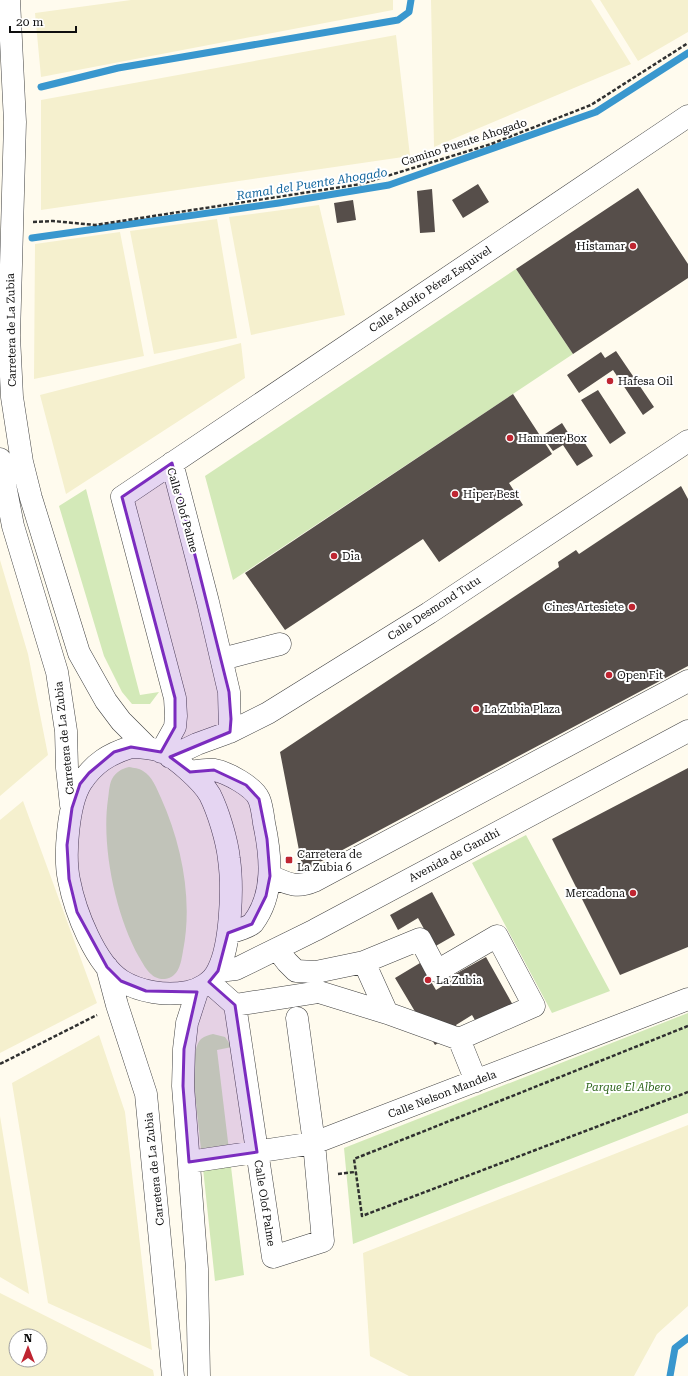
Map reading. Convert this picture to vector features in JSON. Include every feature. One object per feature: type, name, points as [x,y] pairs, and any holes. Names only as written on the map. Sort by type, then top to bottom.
[{"type":"street","name":"Carretera de La Zubia","points":[[9,0],[15,122],[9,336],[12,397],[22,462],[31,498],[79,653],[106,701],[121,721],[160,752],[190,772],[209,795],[222,827],[229,859],[231,894],[228,933],[223,956],[208,981]]},
{"type":"street","name":"Calle Adolfo Pérez Esquivel","points":[[172,463],[688,116]]},
{"type":"street","name":"Calle Desmond Tutu","points":[[160,752],[197,744],[230,732],[268,713],[429,613],[688,441]]},
{"type":"street","name":"Carretera de La Zubia","points":[[0,459],[13,526],[57,672],[66,730],[67,768],[72,808]]},
{"type":"street","name":"Calle Olof Palme","points":[[160,752],[175,727],[175,698],[122,497],[172,463],[222,659],[229,692],[230,732]]},
{"type":"street","points":[[222,659],[280,644]]},
{"type":"street","points":[[270,876],[288,883],[303,886],[314,881],[688,681]]},
{"type":"street","name":"Avenida de Gandhi","points":[[107,967],[121,980],[146,991],[173,993],[186,992],[277,949],[688,731]]},
{"type":"street","points":[[107,967],[92,945],[77,912],[69,879],[67,845],[72,808],[80,784],[102,760],[114,752],[131,747],[160,752]]},
{"type":"street","points":[[190,772],[214,770],[233,777],[246,785],[259,799],[267,839],[270,876],[266,896],[260,911],[252,924],[228,933]]},
{"type":"street","points":[[199,1376],[196,1269],[182,1086],[184,1049],[188,1024],[208,981],[235,1005],[319,992],[387,1013],[459,1039],[534,1006],[497,936],[437,971],[420,939],[364,962],[316,972],[296,971],[286,962],[277,949]]},
{"type":"street","points":[[364,962],[387,1013]]},
{"type":"street","name":"Carretera de La Zubia","points":[[107,967],[117,1005],[146,1094],[173,1376]]},
{"type":"street","name":"Calle Nelson Mandela","points":[[189,1162],[314,1143],[688,999]]},
{"type":"street","name":"Calle Olof Palme","points":[[235,1005],[273,1257],[323,1242],[314,1143],[297,1018]]},
{"type":"street","points":[[459,1039],[476,1081]]},
{"type":"path","name":"Camino Puente Ahogado","points":[[12,223],[53,221],[95,226],[360,184],[491,144],[591,105],[688,44]]},
{"type":"path","points":[[0,1064],[117,1005]]},
{"type":"path","points":[[688,1026],[354,1159],[362,1216],[688,1092]]},
{"type":"highlighted area","points":[[172,463],[229,692],[231,719],[230,732],[170,757],[190,772],[214,770],[246,785],[259,799],[267,839],[270,876],[266,896],[252,924],[228,933],[218,971],[209,982],[235,1005],[257,1152],[189,1162],[183,1086],[184,1049],[197,992],[146,991],[121,981],[107,967],[77,912],[69,879],[67,845],[72,808],[80,784],[89,773],[114,752],[131,747],[161,752],[175,727],[175,698],[122,497]]},
{"type":"shaded area","points":[[131,0],[393,0],[393,10],[41,77],[35,13]]},
{"type":"shaded area","points":[[431,0],[591,0],[631,64],[434,147]]},
{"type":"shaded area","points":[[600,0],[688,0],[688,32],[638,61]]},
{"type":"shaded area","points":[[396,35],[410,156],[41,210],[41,100]]},
{"type":"shaded area","points":[[319,205],[345,315],[251,335],[229,217]]},
{"type":"shaded area","points":[[217,219],[237,338],[154,354],[130,231]]},
{"type":"shaded area","points":[[120,232],[144,356],[34,379],[35,244]]},
{"type":"shaded area","points":[[241,343],[245,378],[66,494],[40,395]]},
{"type":"shaded area","points":[[0,560],[28,654],[48,755],[0,796]]},
{"type":"shaded area","points":[[23,801],[97,1003],[0,1053],[0,820]]},
{"type":"shaded area","points":[[99,1035],[125,1112],[152,1350],[48,1303],[12,1083]]},
{"type":"shaded area","points":[[0,1116],[29,1294],[0,1277]]},
{"type":"shaded area","points":[[688,1125],[688,1306],[657,1334],[634,1376],[409,1376],[370,1356],[363,1253]]},
{"type":"shaded area","points":[[0,1293],[153,1370],[154,1376],[0,1376]]},
{"type":"green space","points":[[516,269],[573,354],[233,580],[205,476]]},
{"type":"green space","points":[[86,489],[140,695],[159,692],[150,704],[132,704],[122,692],[104,656],[59,506]]},
{"type":"green space","points":[[129,767],[140,769],[152,779],[175,835],[184,873],[187,912],[186,932],[182,956],[180,965],[176,972],[170,978],[165,979],[160,979],[152,975],[146,969],[139,957],[123,922],[112,881],[106,818],[109,789],[115,774]]},
{"type":"green space","points":[[526,835],[610,991],[552,1013],[472,863]]},
{"type":"green space","name":"Parque El Albero","points":[[688,1013],[688,1113],[353,1244],[344,1148]]},
{"type":"green space","points":[[213,1034],[225,1037],[232,1047],[217,1050],[244,1275],[215,1281],[194,1084],[194,1060],[198,1042],[202,1038]]},
{"type":"building","points":[[478,184],[489,202],[463,218],[452,200]]},
{"type":"building","points":[[638,188],[688,264],[688,278],[573,354],[516,269]]},
{"type":"building","points":[[432,189],[435,232],[420,233],[417,191]]},
{"type":"building","points":[[353,200],[356,220],[337,223],[334,203]]},
{"type":"building","points":[[616,351],[654,407],[643,415],[613,370],[579,393],[567,375],[601,352],[605,358]]},
{"type":"building","points":[[598,390],[626,433],[610,444],[581,400]]},
{"type":"building","points":[[513,394],[552,454],[509,483],[523,505],[439,562],[423,539],[285,630],[245,573]]},
{"type":"building","points":[[562,423],[572,439],[579,434],[593,456],[577,466],[563,445],[553,451],[542,436]]},
{"type":"building","name":"La Zubia Plaza","points":[[681,486],[688,499],[688,666],[303,871],[280,752],[559,567],[558,562],[576,550],[579,554]]},
{"type":"building","name":"Mercadona","points":[[688,768],[688,947],[620,975],[552,839]]},
{"type":"building","points":[[432,892],[455,935],[434,947],[418,918],[398,930],[390,915]]},
{"type":"building","points":[[486,957],[514,1007],[479,1027],[472,1015],[456,1025],[459,1030],[435,1045],[395,978],[420,963],[436,990],[452,980],[450,977]]},
{"type":"waterway","points":[[41,87],[118,68],[398,20],[409,12],[411,0]]},
{"type":"waterway","name":"Ramal del Puente Ahogado","points":[[32,238],[279,203],[389,185],[596,112],[688,53]]},
{"type":"waterway","points":[[670,1376],[675,1348],[688,1338]]},
{"type":"place","name":"Histamar","points":[[633,246]]},
{"type":"place","name":"Hafesa Oil","points":[[610,381]]},
{"type":"place","name":"Hammer Box","points":[[510,438]]},
{"type":"place","name":"Hiper Best","points":[[455,494]]},
{"type":"place","name":"Dia","points":[[334,556]]},
{"type":"place","name":"Cines Artesiete","points":[[632,607]]},
{"type":"place","name":"Open Fit","points":[[609,675]]},
{"type":"place","name":"La Zubia Plaza","points":[[476,709]]},
{"type":"place","name":"Carretera de La Zubia 6","points":[[289,860]]},
{"type":"place","name":"Mercadona","points":[[633,893]]},
{"type":"place","name":"La Zubia","points":[[428,980]]}]
